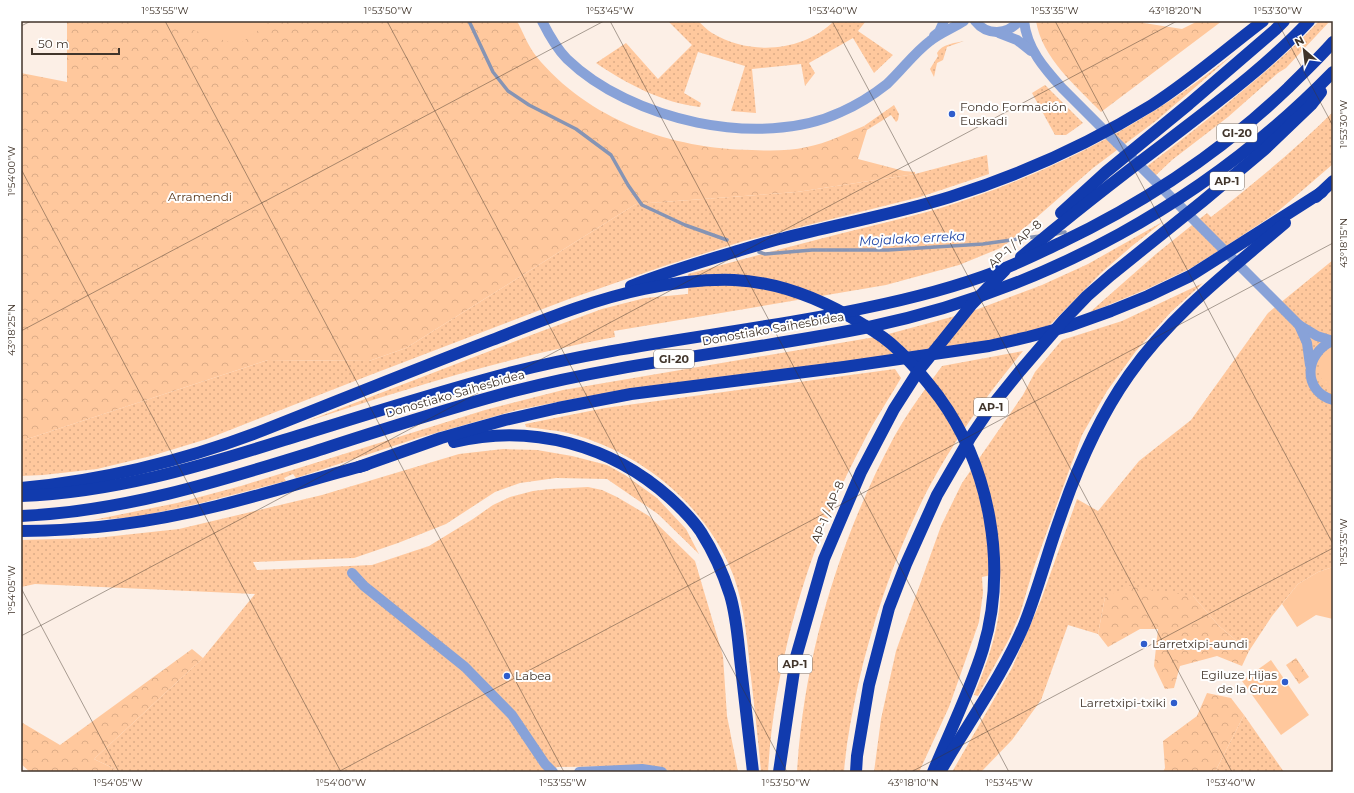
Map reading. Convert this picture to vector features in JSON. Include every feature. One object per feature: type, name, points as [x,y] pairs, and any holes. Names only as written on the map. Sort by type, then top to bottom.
[{"type":"highway","points":[[21,488],[87,480],[134,470],[205,450],[261,431],[665,272],[782,238],[902,210],[950,197],[1025,170],[1074,148],[1121,124],[1177,88],[1263,21]]},
{"type":"highway","points":[[1115,173],[1189,104],[1284,21]]},
{"type":"highway","name":"AP-1 / AP-8","points":[[779,772],[796,656],[824,559],[861,472],[894,409],[919,370],[972,304],[1000,275],[1077,209],[1115,173],[1242,82],[1279,50],[1309,21]]},
{"type":"highway","name":"Donostiako Saihesbidea","points":[[21,496],[88,490],[204,465],[437,393],[512,372],[577,357],[789,322],[863,308],[910,298],[996,272],[1086,231],[1129,208],[1159,189],[1229,140],[1264,111],[1333,42]]},
{"type":"highway","name":"Donostiako Saihesbidea","points":[[21,516],[89,509],[146,499],[209,484],[394,426],[516,391],[580,376],[623,368],[793,341],[867,327],[918,315],[998,290],[1093,249],[1170,205],[1240,155],[1289,114],[1333,72]]},
{"type":"highway","name":"AP-1","points":[[856,772],[857,756],[869,685],[888,608],[906,564],[938,495],[953,466],[991,407],[1063,321],[1087,296],[1264,150],[1312,105],[1333,77]]},
{"type":"highway","points":[[940,772],[1009,657],[1021,632],[1076,474],[1090,441],[1109,407],[1129,376],[1151,346],[1176,319],[1217,281],[1333,181]]},
{"type":"highway","points":[[359,467],[441,438],[506,420],[558,408],[631,394],[859,365],[989,346],[1069,326],[1148,296],[1190,276],[1322,192]]},
{"type":"highway","points":[[570,310],[641,290],[700,281],[736,280],[779,286],[814,298],[841,311],[870,329],[896,347],[926,379],[961,433],[972,456],[982,484],[993,536],[994,595],[990,623],[983,651],[965,698],[933,772]]},
{"type":"highway","points":[[21,531],[90,528],[148,520],[215,507],[359,467],[468,439],[506,436],[537,436],[574,444],[605,455],[631,468],[657,487],[680,508],[700,531],[717,562],[730,595],[736,628],[752,772]]},
{"type":"street","points":[[542,21],[552,40],[567,58],[591,77],[624,97],[677,118],[715,126],[747,129],[793,127],[819,121],[840,113],[872,95],[887,83],[939,32],[944,21]]},
{"type":"street","points":[[930,40],[964,21]]},
{"type":"street","points":[[975,21],[984,29],[991,32],[1004,32],[1019,21]]},
{"type":"street","points":[[1024,21],[1026,33],[1033,52]]},
{"type":"street","points":[[998,32],[1016,40],[1033,52],[1062,88],[1299,325],[1317,336],[1333,341]]},
{"type":"street","points":[[1299,325],[1307,343],[1310,355],[1311,377],[1314,386],[1320,394],[1333,400]]},
{"type":"street","points":[[1310,368],[1318,351],[1325,344],[1333,341]]},
{"type":"street","points":[[352,573],[364,586],[465,667],[512,715],[545,764],[553,772]]},
{"type":"street","points":[[579,772],[642,769],[662,772]]},
{"type":"green space","name":"Arramendi","points":[[67,21],[517,21],[533,52],[557,78],[580,98],[606,114],[634,127],[662,137],[692,144],[722,148],[773,151],[800,148],[822,143],[864,126],[867,130],[858,159],[904,171],[915,172],[915,174],[797,192],[636,204],[406,348],[369,361],[268,360],[21,441],[21,73],[67,82]]},
{"type":"green space","points":[[137,21],[271,21],[238,45],[181,26],[137,25]]},
{"type":"green space","points":[[668,21],[698,21],[710,32],[727,40],[743,45],[776,47],[807,39],[834,21],[866,21],[858,31],[893,55],[874,73],[853,38],[809,63],[815,73],[805,86],[801,64],[752,69],[756,113],[731,111],[745,66],[698,52],[684,93],[701,103],[700,107],[686,105],[659,97],[620,78],[596,63],[626,43],[658,79],[692,45]]},
{"type":"green space","points":[[1036,21],[1141,21],[1144,23],[1182,29],[1198,21],[1222,21],[1101,112],[1061,71],[1045,47],[1039,34]]},
{"type":"green space","points":[[1319,21],[1330,21],[1286,68],[1278,73],[1228,117],[1172,160],[1154,177],[1146,167],[1210,118],[1293,47]]},
{"type":"green space","points":[[964,41],[947,47],[943,60],[937,63],[934,77],[930,69],[938,56],[937,53],[939,50],[949,44]]},
{"type":"green space","points":[[1235,53],[1157,120],[1093,168],[1003,247],[959,265],[886,285],[614,331],[615,337],[536,354],[458,374],[305,422],[602,309],[645,298],[688,294],[688,274],[924,213],[1024,178],[1101,142],[1126,128],[1182,93]]},
{"type":"green space","points":[[1045,85],[1083,123],[1066,135],[1055,135],[1032,93]]},
{"type":"green space","points":[[894,105],[899,114],[896,122],[891,115],[867,130],[864,126]]},
{"type":"green space","points":[[1333,112],[1333,164],[1276,213],[1191,268],[1147,289],[1089,313],[1156,254],[1207,213],[1211,217],[1258,179],[1304,140]]},
{"type":"green space","points":[[987,155],[989,174],[920,197],[744,241],[667,265],[569,299],[207,439],[151,456],[97,469],[21,476],[21,441],[268,360],[369,361],[406,348],[636,204],[797,192],[915,174]]},
{"type":"green space","points":[[1164,221],[1101,273],[1048,327],[993,340],[904,354],[672,384],[583,397],[517,410],[418,438],[296,478],[293,474],[284,478],[286,481],[201,503],[137,517],[93,520],[177,503],[241,486],[485,410],[563,390],[881,336],[970,312],[1042,285],[1088,264]]},
{"type":"green space","points":[[1333,260],[1333,567],[1318,572],[1298,584],[1272,616],[1249,651],[1219,626],[1193,596],[1105,597],[1098,634],[1068,625],[1041,700],[1012,740],[981,772],[952,772],[1012,668],[1041,600],[1077,499],[1098,511],[1139,461],[1191,420],[1268,313]]},
{"type":"green space","points":[[1203,283],[1171,312],[1136,351],[1107,391],[1082,435],[1033,570],[1020,614],[1009,639],[978,696],[974,695],[986,665],[998,621],[1000,605],[1000,573],[982,577],[983,593],[979,622],[949,707],[919,772],[874,772],[881,719],[896,651],[941,526],[962,483],[1023,395],[1035,372],[1062,340],[1122,321]]},
{"type":"green space","points":[[1333,349],[1333,391],[1327,387],[1320,375],[1319,363],[1326,353]]},
{"type":"green space","points":[[1023,351],[996,384],[959,436],[937,472],[905,538],[886,586],[864,660],[846,750],[844,772],[797,772],[807,685],[816,642],[828,599],[841,557],[857,516],[874,476],[894,437],[942,366]]},
{"type":"green space","points":[[895,369],[901,378],[868,433],[845,480],[827,519],[798,601],[778,686],[768,772],[761,772],[743,611],[734,577],[722,551],[707,527],[689,505],[668,485],[621,453],[568,433],[526,427],[525,424],[605,408]]},
{"type":"green space","points":[[503,449],[537,450],[572,456],[607,465],[625,475],[657,498],[686,529],[699,554],[658,514],[607,479],[556,478],[520,483],[495,492],[446,524],[354,558],[253,562],[257,570],[372,565],[429,546],[493,505],[510,497],[533,491],[550,489],[588,487],[602,490],[649,516],[695,561],[723,656],[727,716],[738,772],[674,772],[654,766],[557,767],[551,772],[121,772],[94,759],[203,658],[255,594],[35,584],[21,587],[21,540],[96,538],[179,529],[322,495],[459,454]]},
{"type":"green space","points":[[1333,567],[1333,619],[1316,615],[1297,627],[1282,604],[1298,584],[1318,572]]},
{"type":"green space","points":[[1129,586],[1193,596],[1219,626],[1249,651],[1242,666],[1217,656],[1180,666],[1174,688],[1165,689],[1154,666],[1158,629],[1140,629],[1108,647],[1098,634],[1105,597]]},
{"type":"green space","points":[[192,649],[203,658],[94,759],[121,772],[30,772],[21,764],[21,722],[60,745]]},
{"type":"green space","points":[[1296,658],[1309,677],[1299,684],[1286,665]]},
{"type":"green space","points":[[1271,660],[1309,715],[1281,735],[1242,681]]},
{"type":"green space","points":[[1207,693],[1231,698],[1244,715],[1215,772],[1163,772],[1165,768],[1163,741],[1197,716]]},
{"type":"green space","points":[[1244,715],[1284,772],[1215,772]]},
{"type":"waterway","name":"Mojalako erreka","points":[[469,21],[493,72],[508,91],[529,105],[576,129],[611,155],[628,185],[642,205],[685,225],[727,240]]},
{"type":"waterway","name":"Mojalako erreka","points":[[1056,234],[1065,232]]},
{"type":"waterway","name":"Mojalako erreka","points":[[759,252],[765,254],[812,250],[888,250],[983,244],[1040,236]]},
{"type":"place","name":"Fondo Formación Euskadi","points":[[952,114]]},
{"type":"place","name":"Larretxipi-aundi","points":[[1144,644]]},
{"type":"place","name":"Labea","points":[[507,676]]},
{"type":"place","name":"Egiluze Hijas de la Cruz","points":[[1285,682]]},
{"type":"place","name":"Larretxipi-txiki","points":[[1174,703]]}]
